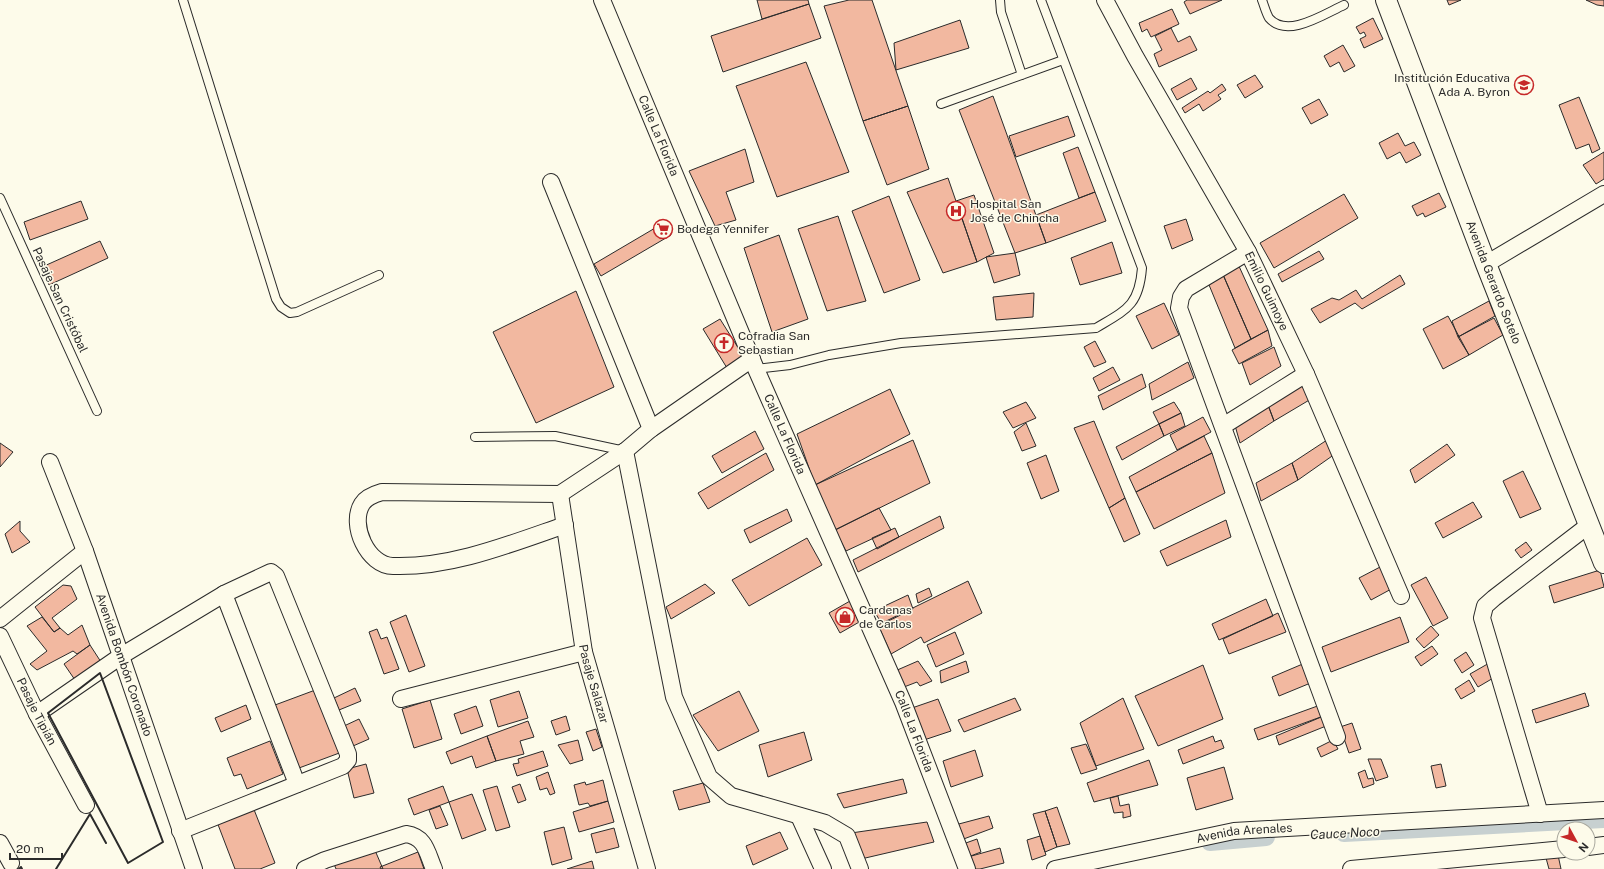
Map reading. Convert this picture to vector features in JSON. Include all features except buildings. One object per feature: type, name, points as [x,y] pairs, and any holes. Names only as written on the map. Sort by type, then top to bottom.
[{"type":"street","name":"Calle La Florida","points":[[602,0],[754,364],[903,702],[967,869]]},
{"type":"street","name":"Emilio Guimoye","points":[[1105,0],[1135,56],[1248,252],[1306,374],[1401,596]]},
{"type":"street","name":"Avenida Gerardo Sotelo","points":[[1386,0],[1486,264],[1604,563]]},
{"type":"street","points":[[551,182],[651,429]]},
{"type":"street","points":[[1486,264],[1604,194]]},
{"type":"street","points":[[1248,252],[1186,289],[1181,297],[1179,308],[1337,737]]},
{"type":"street","points":[[565,525],[466,557],[420,565],[391,566],[380,562],[366,549],[359,530],[359,516],[362,504],[371,495],[382,492],[560,494],[625,451],[651,429],[754,364]]},
{"type":"street","points":[[1223,426],[1306,374]]},
{"type":"street","points":[[625,451],[674,696],[709,777],[731,796],[825,823],[847,836],[860,869]]},
{"type":"street","name":"Avenida Bombón Coronado","points":[[50,462],[85,551],[194,869]]},
{"type":"street","name":"Pasaje Salazar","points":[[560,494],[584,652],[647,869]]},
{"type":"street","points":[[1540,814],[1482,618],[1485,606],[1494,598],[1589,525]]},
{"type":"street","points":[[0,619],[85,551]]},
{"type":"street","points":[[37,714],[121,656],[224,594],[264,574],[272,572],[276,576],[348,754],[348,760],[343,766],[180,831]]},
{"type":"street","points":[[224,594],[297,784]]},
{"type":"street","name":"Pasaje Tipián","points":[[0,636],[37,714],[86,805]]},
{"type":"street","points":[[401,699],[584,652]]},
{"type":"street","name":"Avenida Arenales","points":[[1055,869],[1234,831],[1604,810]]},
{"type":"street","points":[[799,816],[823,869]]},
{"type":"street","points":[[305,869],[327,865],[406,834],[415,835],[421,840],[434,869]]},
{"type":"street","points":[[0,843],[11,863]]},
{"type":"street","points":[[1351,869],[1556,850]]},
{"type":"lane","points":[[183,0],[276,299],[281,307],[290,313],[297,312],[379,275]]},
{"type":"lane","points":[[1000,0],[1001,12],[1022,75]]},
{"type":"lane","points":[[754,364],[790,365],[828,355],[902,343],[1096,328],[1119,315],[1133,302],[1140,289],[1142,268],[1041,0]]},
{"type":"lane","points":[[1262,0],[1269,17],[1286,27],[1296,26],[1344,6]]},
{"type":"lane","points":[[941,104],[1063,60]]},
{"type":"lane","name":"Pasaje San Cristóbal","points":[[0,198],[97,411]]},
{"type":"lane","points":[[475,437],[555,436],[625,451]]},
{"type":"waterway","name":"Cauce Noco","points":[[1344,833],[1604,819]]},
{"type":"waterway","name":"Cauce Noco","points":[[1210,842],[1266,837]]},
{"type":"wall","points":[[100,673],[163,842],[128,863],[48,713],[100,673]]},
{"type":"wall","points":[[56,869],[90,814],[106,843]]},
{"type":"wall","points":[[19,869],[21,867],[22,869]]},
{"type":"place","name":"Institución Educativa Ada A. Byron","points":[[1524,85]]},
{"type":"place","name":"Hospital San José de Chincha","points":[[956,211]]},
{"type":"place","name":"Bodega Yennifer","points":[[663,229]]},
{"type":"place","name":"Cofradia San Sebastian","points":[[724,343]]},
{"type":"place","name":"Cardenas de Carlos","points":[[845,617]]}]
